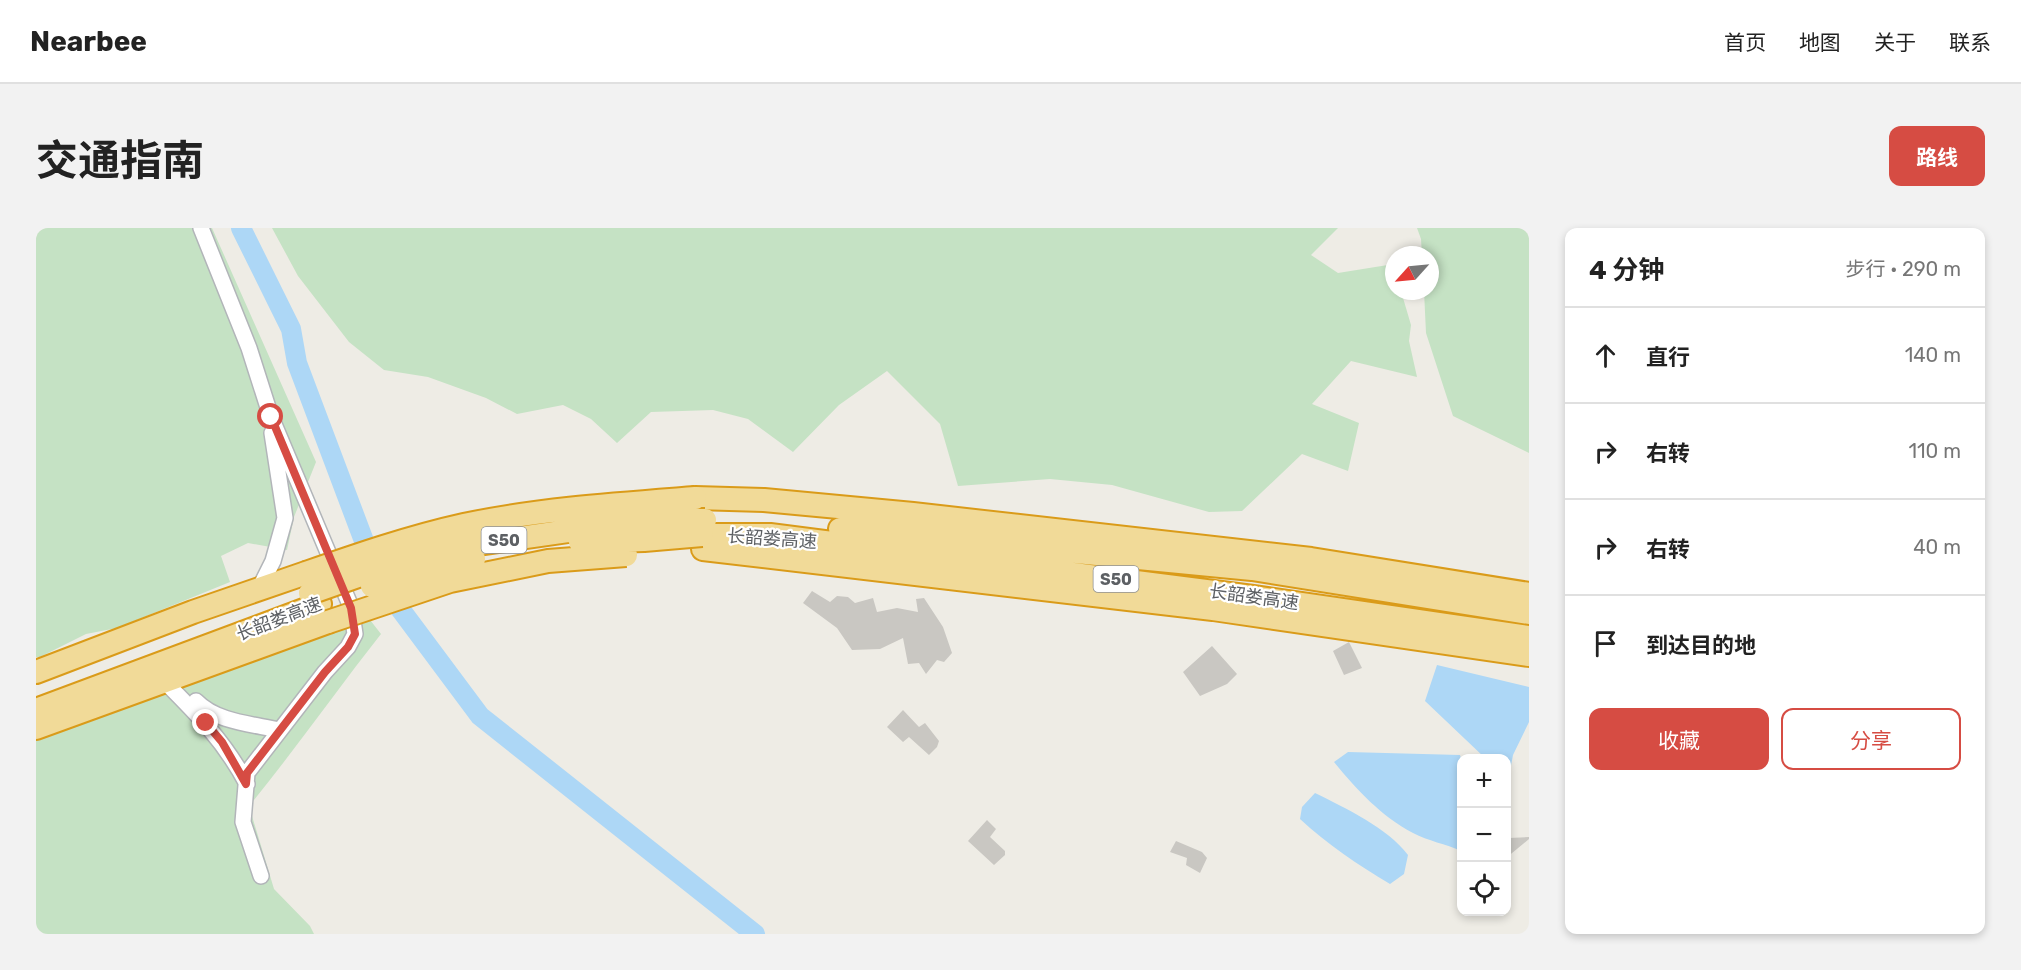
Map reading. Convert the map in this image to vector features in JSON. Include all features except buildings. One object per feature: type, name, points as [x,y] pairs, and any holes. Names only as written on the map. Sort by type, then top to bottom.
[{"type":"highway","points":[[36,728],[172,679],[316,598],[387,545],[463,525],[562,508],[695,498],[764,500],[913,514],[1311,560],[1529,594]]},
{"type":"highway","name":"长韶娄高速","points":[[36,710],[429,551],[645,520],[703,535],[770,536],[1253,597],[1529,637]]},
{"type":"highway","name":"长韶娄高速","points":[[703,535],[745,520],[1252,569],[1529,613]]},
{"type":"highway","points":[[36,672],[260,589],[316,598],[450,582],[548,561],[703,535],[798,558],[1213,609],[1529,655]]},
{"type":"highway","name":"长韶娄高速","points":[[36,694],[316,598]]},
{"type":"street","points":[[201,228],[249,348],[271,417],[351,608],[355,634],[348,647],[325,672],[247,773],[243,822],[261,876]]},
{"type":"street","points":[[260,589],[273,561],[285,518],[273,445],[271,417]]},
{"type":"street","points":[[172,679],[187,691],[204,710],[230,720],[279,730]]},
{"type":"street","points":[[172,679],[216,736],[246,784]]},
{"type":"green space","points":[[36,228],[212,228],[316,462],[294,517],[287,550],[248,543],[221,556],[230,582],[117,628],[86,634],[40,657],[36,657]]},
{"type":"green space","points":[[272,228],[1338,228],[1311,255],[1338,273],[1385,265],[1385,300],[1404,300],[1411,325],[1409,341],[1417,377],[1351,361],[1312,404],[1359,423],[1348,471],[1302,454],[1242,511],[1209,512],[1112,485],[1050,479],[958,486],[940,424],[887,371],[839,405],[793,452],[748,419],[713,410],[651,412],[617,443],[591,419],[563,405],[517,414],[486,398],[428,377],[384,370],[349,342],[298,276]]},
{"type":"green space","points":[[1417,228],[1529,228],[1529,453],[1453,416],[1426,333],[1424,300],[1439,300],[1439,246],[1421,246]]},
{"type":"green space","points":[[367,616],[381,634],[249,806],[274,889],[310,926],[314,934],[36,934],[36,740],[148,696]]},
{"type":"water","points":[[1437,665],[1529,687],[1529,722],[1513,755],[1511,766],[1511,754],[1481,754],[1425,701]]},
{"type":"water","points":[[1348,752],[1457,755],[1457,849],[1413,833],[1401,826],[1361,792],[1334,762]]},
{"type":"water","points":[[1315,793],[1378,827],[1399,845],[1408,855],[1404,874],[1390,884],[1343,854],[1300,819],[1302,807]]},
{"type":"waterway","points":[[241,228],[291,329],[297,363],[364,541],[401,610],[480,716],[755,934]]},
{"type":"route","points":[[206,723],[222,742],[246,784],[247,773],[325,672],[348,647],[355,634],[351,608],[271,417]]}]
